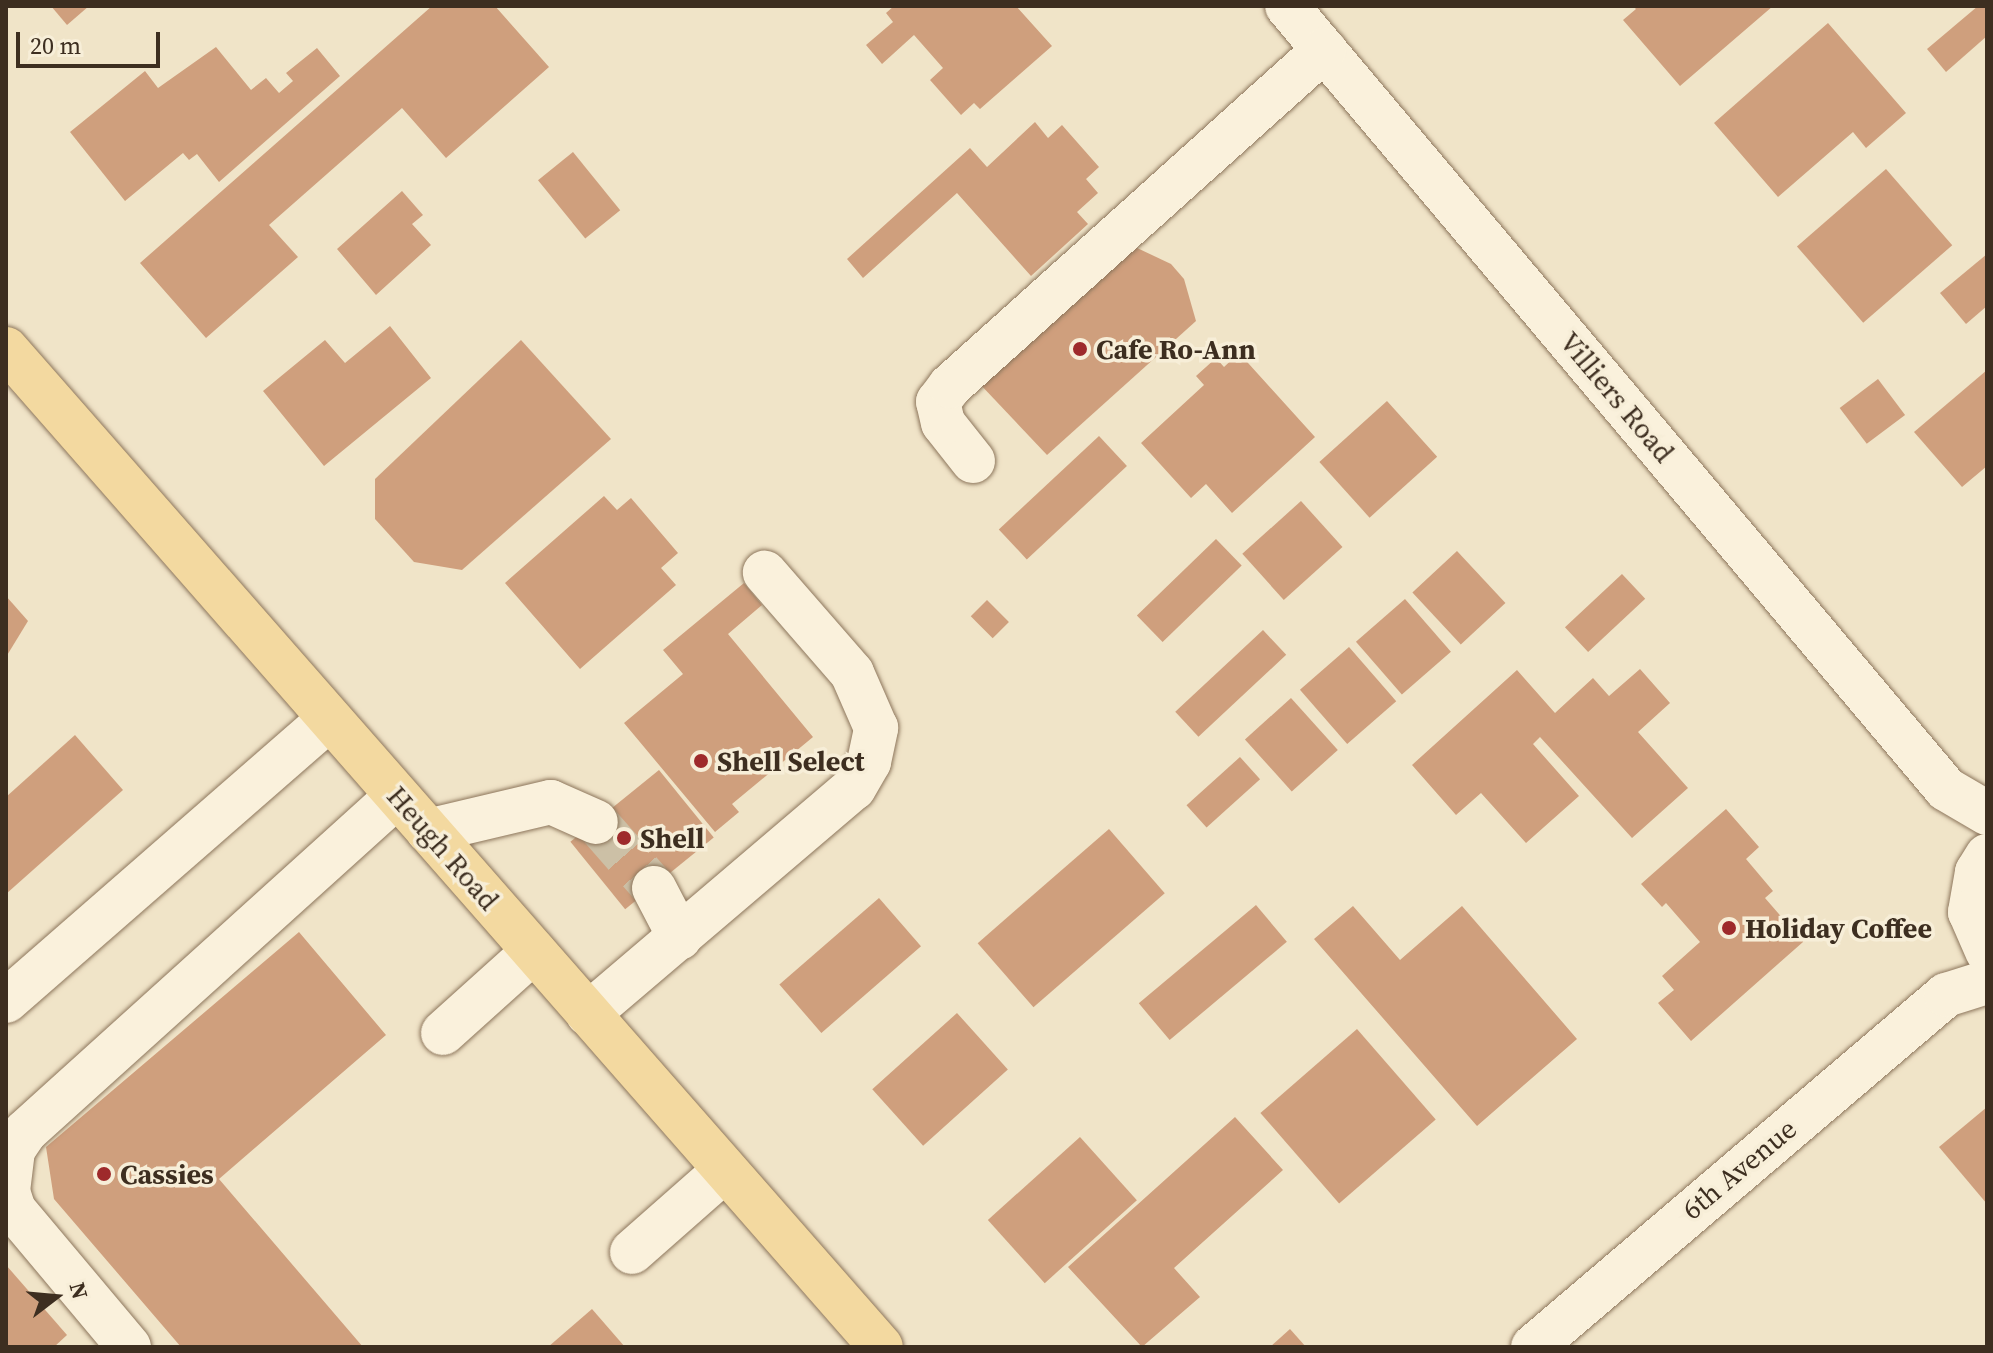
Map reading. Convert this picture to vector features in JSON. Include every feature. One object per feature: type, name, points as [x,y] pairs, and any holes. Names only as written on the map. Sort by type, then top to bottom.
[{"type":"main road","name":"Heugh Road","points":[[6,349],[881,1347]]},
{"type":"street","name":"Villiers Road","points":[[1287,6],[1946,789],[1982,864]]},
{"type":"street","points":[[973,461],[943,423],[938,402],[950,386],[1324,50]]},
{"type":"street","points":[[588,1014],[854,788],[869,762],[876,728],[857,683],[765,573]]},
{"type":"street","points":[[6,1001],[329,719]]},
{"type":"street","name":"Villiers Road","points":[[1946,789],[1987,813]]},
{"type":"street","points":[[129,1347],[14,1210],[8,1191],[13,1150],[25,1132],[397,796]]},
{"type":"street","points":[[428,831],[551,802],[596,822]]},
{"type":"street","name":"6th Avenue","points":[[1533,1347],[1967,989],[1981,942],[1970,912],[1982,864]]},
{"type":"street","points":[[654,888],[680,938]]},
{"type":"street","points":[[443,1033],[534,951]]},
{"type":"street","points":[[632,1252],[725,1170]]},
{"type":"building","points":[[51,6],[89,6],[67,25]]},
{"type":"building","points":[[432,6],[495,6],[549,67],[446,158],[402,108],[269,225],[298,257],[206,338],[140,263]]},
{"type":"building","points":[[894,6],[1016,6],[1052,46],[980,109],[974,103],[961,115],[930,80],[943,68],[914,35],[882,64],[866,45],[893,22],[886,13]]},
{"type":"building","points":[[1633,6],[1773,6],[1680,86],[1623,20],[1636,9]]},
{"type":"building","points":[[1978,6],[1987,6],[1987,36],[1946,72],[1927,49]]},
{"type":"building","points":[[1828,23],[1906,113],[1866,148],[1853,132],[1778,197],[1714,123]]},
{"type":"building","points":[[216,47],[251,90],[266,78],[279,93],[293,81],[286,73],[317,48],[340,76],[219,182],[197,154],[189,160],[183,153],[125,201],[70,132],[145,71],[158,88]]},
{"type":"building","points":[[1035,122],[1048,138],[1062,125],[1099,167],[1086,179],[1098,193],[1077,212],[1088,224],[1031,276],[957,193],[863,278],[847,259],[970,148],[987,167]]},
{"type":"building","points":[[573,152],[620,210],[585,239],[538,180]]},
{"type":"building","points":[[1886,169],[1952,245],[1863,323],[1797,246]]},
{"type":"building","points":[[402,191],[423,215],[412,224],[431,245],[376,295],[337,249]]},
{"type":"building","points":[[1135,247],[1171,264],[1184,279],[1196,321],[1047,455],[978,382]]},
{"type":"building","points":[[1987,254],[1987,306],[1966,324],[1940,293]]},
{"type":"building","points":[[390,326],[431,378],[324,466],[263,391],[325,340],[345,363]]},
{"type":"building","points":[[521,340],[611,439],[462,570],[414,562],[375,519],[375,479]]},
{"type":"building","points":[[1239,353],[1315,437],[1232,513],[1206,484],[1191,498],[1141,443],[1204,385],[1196,376],[1216,358],[1224,367]]},
{"type":"building","points":[[1987,370],[1987,466],[1962,487],[1914,432]]},
{"type":"building","points":[[1878,379],[1905,415],[1867,444],[1840,408]]},
{"type":"building","points":[[1387,401],[1437,457],[1370,518],[1319,462]]},
{"type":"building","points":[[1099,436],[1127,466],[1027,559],[999,529]]},
{"type":"building","points":[[604,496],[617,510],[631,498],[678,553],[661,568],[676,585],[580,669],[505,583]]},
{"type":"building","points":[[1301,501],[1342,547],[1284,600],[1242,554]]},
{"type":"building","points":[[1216,539],[1242,566],[1163,642],[1137,615]]},
{"type":"building","points":[[1457,551],[1505,603],[1461,645],[1412,593]]},
{"type":"building","points":[[1622,574],[1645,599],[1588,652],[1565,627]]},
{"type":"building","points":[[744,583],[762,605],[728,634],[813,737],[732,804],[739,812],[715,832],[624,723],[683,674],[663,650]]},
{"type":"building","points":[[6,596],[28,621],[6,657]]},
{"type":"building","points":[[1405,599],[1451,652],[1402,694],[1356,642]]},
{"type":"building","points":[[987,600],[1009,622],[993,638],[971,616]]},
{"type":"building","points":[[1263,630],[1286,655],[1198,737],[1175,712]]},
{"type":"building","points":[[1349,647],[1396,701],[1347,744],[1300,690]]},
{"type":"building","points":[[1640,669],[1670,703],[1638,732],[1688,788],[1632,838],[1540,737],[1533,744],[1579,796],[1526,843],[1481,793],[1456,815],[1412,765],[1517,670],[1555,713],[1593,678],[1609,696]]},
{"type":"building","points":[[1291,698],[1338,750],[1292,792],[1245,739]]},
{"type":"building","points":[[75,735],[123,790],[6,894],[6,797]]},
{"type":"building","points":[[1240,757],[1260,779],[1207,827],[1186,805]]},
{"type":"building","points":[[659,770],[714,838],[625,909],[570,842]]},
{"type":"building","points":[[1726,809],[1759,847],[1746,859],[1773,891],[1765,898],[1803,942],[1691,1041],[1658,1003],[1674,990],[1662,976],[1700,942],[1666,903],[1662,907],[1641,884]]},
{"type":"building","points":[[1109,829],[1165,893],[1033,1007],[978,943]]},
{"type":"building","points":[[879,898],[921,946],[821,1033],[779,985]]},
{"type":"building","points":[[1256,905],[1287,942],[1170,1040],[1139,1003]]},
{"type":"building","points":[[1353,906],[1400,960],[1462,906],[1577,1039],[1477,1126],[1314,939]]},
{"type":"building","points":[[299,932],[386,1035],[219,1179],[363,1347],[181,1347],[54,1199],[46,1147]]},
{"type":"building","points":[[957,1013],[1008,1069],[923,1146],[872,1089]]},
{"type":"building","points":[[1357,1029],[1436,1120],[1339,1204],[1260,1113]]},
{"type":"building","points":[[1987,1107],[1987,1204],[1939,1147]]},
{"type":"building","points":[[1235,1117],[1283,1170],[1174,1268],[1200,1297],[1142,1347],[1068,1267]]},
{"type":"building","points":[[1080,1137],[1137,1200],[1045,1283],[988,1220]]},
{"type":"building","points":[[6,1265],[67,1335],[54,1347],[6,1347]]},
{"type":"building","points":[[592,1309],[625,1347],[548,1347]]},
{"type":"building","points":[[1290,1329],[1306,1347],[1270,1347]]},
{"type":"tunnel","points":[[596,822],[654,888]]},
{"type":"place","name":"Cafe Ro-Ann","points":[[1080,349]]},
{"type":"place","name":"Shell Select","points":[[701,761]]},
{"type":"place","name":"Shell","points":[[624,838]]},
{"type":"place","name":"Holiday Coffee","points":[[1729,928]]},
{"type":"place","name":"Cassies","points":[[104,1174]]}]
